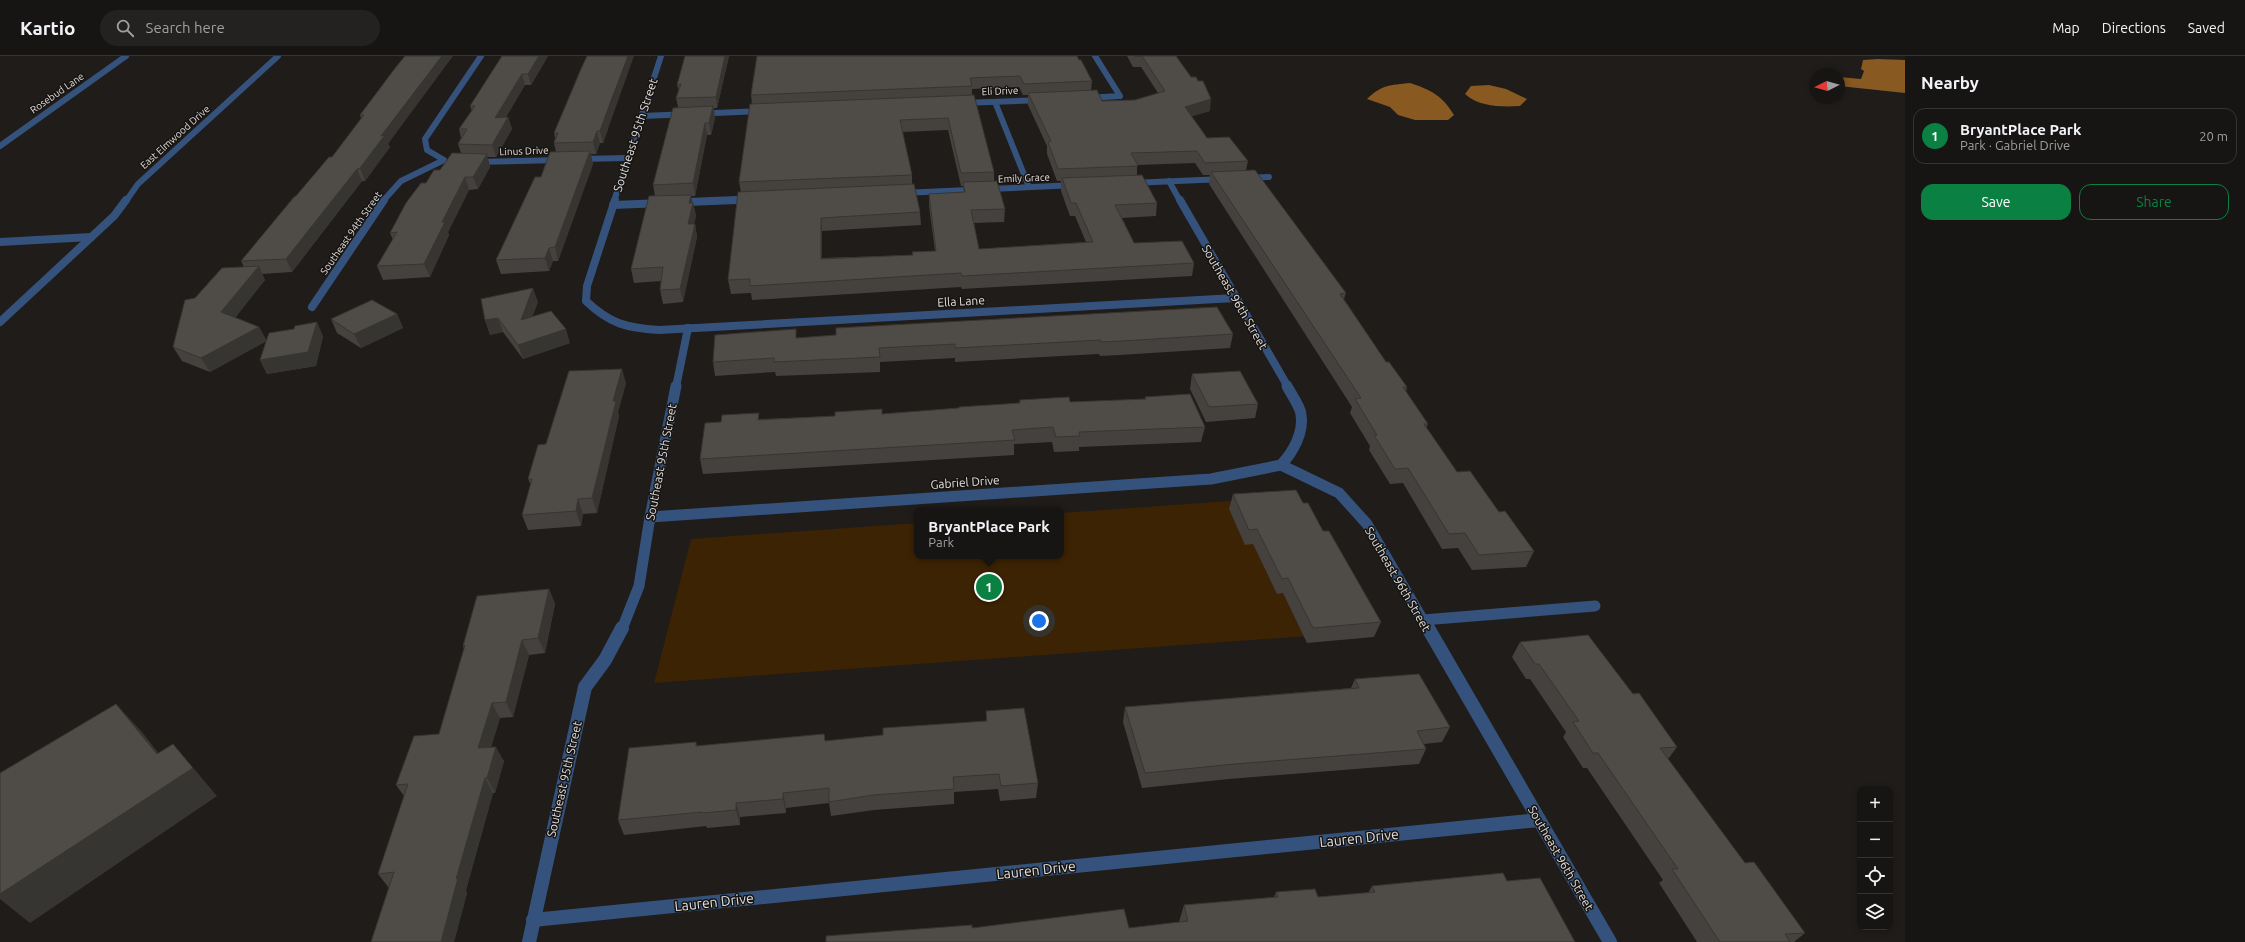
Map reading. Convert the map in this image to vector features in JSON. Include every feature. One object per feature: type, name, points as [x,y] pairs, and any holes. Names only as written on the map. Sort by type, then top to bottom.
[{"type":"street","name":"Rosebud Lane","points":[[0,146],[126,56]]},
{"type":"street","name":"East Elmwood Drive","points":[[0,322],[120,210],[138,184],[278,56]]},
{"type":"street","name":"Southeast 94th Street","points":[[312,307],[383,201],[401,181],[448,160],[427,150],[425,139],[481,56]]},
{"type":"street","name":"Southeast 95th Street","points":[[529,942],[585,687],[605,660],[631,610],[639,586],[650,517],[688,328],[660,330],[620,325],[609,321],[586,301],[587,286],[661,56]]},
{"type":"street","points":[[1081,98],[1120,96],[1095,56]]},
{"type":"street","name":"Eli Drive","points":[[956,103],[1050,99]]},
{"type":"street","points":[[995,102],[1029,187]]},
{"type":"street","points":[[642,116],[767,111]]},
{"type":"street","name":"Linus Drive","points":[[467,161],[628,158]]},
{"type":"street","points":[[1122,183],[1269,177]]},
{"type":"street","name":"Southeast 96th Street","points":[[1169,181],[1235,298],[1281,374],[1301,414],[1299,435],[1291,454],[1281,465],[1339,493],[1367,524],[1610,942]]},
{"type":"street","name":"Emily Grace","points":[[895,193],[1083,185]]},
{"type":"street","points":[[613,205],[762,199]]},
{"type":"street","points":[[0,242],[91,237]]},
{"type":"street","name":"Ella Lane","points":[[688,328],[1235,298]]},
{"type":"street","name":"Gabriel Drive","points":[[650,517],[1211,479],[1244,474],[1281,465]]},
{"type":"street","points":[[1423,620],[1595,606]]},
{"type":"street","name":"Lauren Drive","points":[[533,920],[1539,820]]},
{"type":"shaded area","points":[[1863,60],[1905,60],[1905,93],[1845,87],[1845,78],[1861,79],[1864,71],[1861,69]]},
{"type":"shaded area","points":[[1410,83],[1435,94],[1450,108],[1454,115],[1448,120],[1415,120],[1398,115],[1390,107],[1367,99],[1372,94],[1386,86]]},
{"type":"shaded area","points":[[1489,85],[1506,89],[1527,99],[1520,106],[1498,106],[1477,102],[1465,94],[1471,86]]},
{"type":"shaded area","points":[[1258,499],[1321,635],[654,683],[691,539],[914,523],[914,559],[1064,559],[1064,513]]},
{"type":"building","points":[[405,56],[442,56],[381,136],[385,135],[360,168],[357,169],[286,259],[241,261],[329,157],[332,157],[364,115],[360,115]]},
{"type":"building","points":[[502,56],[539,56],[528,74],[522,74],[495,118],[508,117],[492,145],[458,144],[467,129],[459,129],[475,106],[470,106]]},
{"type":"building","points":[[587,56],[628,56],[600,131],[597,131],[593,142],[554,143],[558,133],[554,133]]},
{"type":"building","points":[[685,56],[725,56],[716,97],[676,98],[681,84],[677,85]]},
{"type":"building","points":[[757,56],[1077,56],[1079,60],[1081,60],[1092,81],[1024,84],[1020,76],[970,78],[972,86],[751,95]]},
{"type":"building","points":[[1142,56],[1176,56],[1191,77],[1196,77],[1198,81],[1203,81],[1211,99],[1185,107],[1207,138],[1229,137],[1248,161],[1205,163],[1197,151],[1131,153],[1138,166],[1058,169],[1048,142],[1051,141],[1028,93],[1097,90],[1102,101],[1135,100],[1165,91]]},
{"type":"building","points":[[974,95],[994,172],[961,173],[948,118],[900,120],[912,175],[739,182],[750,104]]},
{"type":"building","points":[[713,106],[709,123],[705,123],[693,183],[653,185],[673,108]]},
{"type":"building","points":[[590,151],[555,247],[549,248],[545,258],[496,260],[535,177],[541,177],[550,152]]},
{"type":"building","points":[[452,153],[487,154],[473,177],[465,177],[442,222],[445,222],[424,264],[377,266],[397,232],[390,233],[406,203],[421,183],[426,183],[434,170],[440,170]]},
{"type":"building","points":[[1255,170],[1346,293],[1340,294],[1386,362],[1389,362],[1407,387],[1403,387],[1428,424],[1424,424],[1457,472],[1470,471],[1499,512],[1505,511],[1534,551],[1479,555],[1465,533],[1449,534],[1408,468],[1395,469],[1374,435],[1377,435],[1355,399],[1361,398],[1211,172]]},
{"type":"building","points":[[1142,175],[1157,203],[1115,205],[1134,243],[1182,241],[1194,263],[962,276],[961,273],[750,286],[750,279],[728,280],[738,192],[914,184],[920,212],[821,218],[821,259],[913,255],[912,252],[936,251],[929,194],[965,192],[963,182],[997,181],[1005,209],[971,210],[979,249],[1093,242],[1076,203],[1071,203],[1062,178]]},
{"type":"building","points":[[691,195],[689,203],[693,203],[688,224],[695,224],[680,289],[660,290],[663,267],[631,269],[649,196]]},
{"type":"building","points":[[259,266],[221,312],[259,327],[201,358],[173,347],[185,300],[195,298],[222,268]]},
{"type":"building","points":[[533,288],[521,320],[551,311],[566,329],[518,345],[498,318],[485,320],[481,299]]},
{"type":"building","points":[[372,300],[397,314],[354,334],[331,319]]},
{"type":"building","points":[[1217,307],[1233,334],[1122,341],[1101,342],[1101,340],[955,348],[955,344],[879,348],[880,357],[774,362],[774,358],[713,362],[715,335],[796,329],[796,338],[836,335],[836,328]]},
{"type":"building","points":[[317,322],[308,352],[260,360],[269,333],[294,329],[295,326]]},
{"type":"building","points":[[622,369],[613,401],[616,401],[592,498],[578,499],[576,511],[522,515],[532,479],[528,479],[538,445],[546,444],[569,371]]},
{"type":"building","points":[[1240,371],[1258,404],[1209,407],[1192,374]]},
{"type":"building","points":[[1190,394],[1205,427],[1079,432],[1080,436],[1056,437],[1053,427],[1012,430],[1015,440],[700,459],[705,423],[721,422],[722,415],[759,413],[758,420],[835,416],[835,412],[882,409],[882,414],[1020,403],[1020,400],[1069,397],[1070,402],[1146,399],[1145,397]]},
{"type":"building","points":[[1296,490],[1303,503],[1308,503],[1323,531],[1329,531],[1381,622],[1313,628],[1288,578],[1282,579],[1257,529],[1249,530],[1233,494]]},
{"type":"building","points":[[549,589],[538,638],[522,640],[506,702],[492,703],[478,748],[496,747],[487,778],[485,778],[456,879],[458,878],[441,942],[371,942],[394,872],[378,874],[408,784],[396,785],[414,736],[439,734],[465,645],[463,646],[477,596]]},
{"type":"building","points":[[1588,635],[1633,694],[1639,693],[1677,747],[1660,748],[1745,863],[1754,862],[1805,933],[1785,934],[1790,942],[1720,942],[1672,869],[1678,869],[1598,753],[1593,753],[1573,722],[1579,721],[1539,664],[1535,664],[1520,642]]},
{"type":"building","points":[[1419,674],[1450,727],[1417,731],[1426,749],[1234,764],[1145,773],[1125,707],[1359,688],[1355,679]]},
{"type":"building","points":[[116,704],[157,754],[173,744],[193,768],[0,894],[0,773]]},
{"type":"building","points":[[1024,708],[1038,783],[1001,786],[999,774],[953,777],[954,789],[873,795],[829,802],[829,788],[783,793],[783,799],[736,803],[736,810],[618,820],[629,748],[696,742],[696,746],[824,734],[825,741],[883,735],[883,728],[987,721],[986,711]]},
{"type":"building","points":[[1503,873],[1507,881],[1540,878],[1575,942],[826,942],[826,936],[972,925],[972,928],[1124,909],[1129,928],[1188,921],[1184,905],[1278,897],[1276,892],[1315,889],[1318,897],[1375,892],[1372,886]]},
{"type":"place","name":"BryantPlace Park","points":[[989,587]]}]
